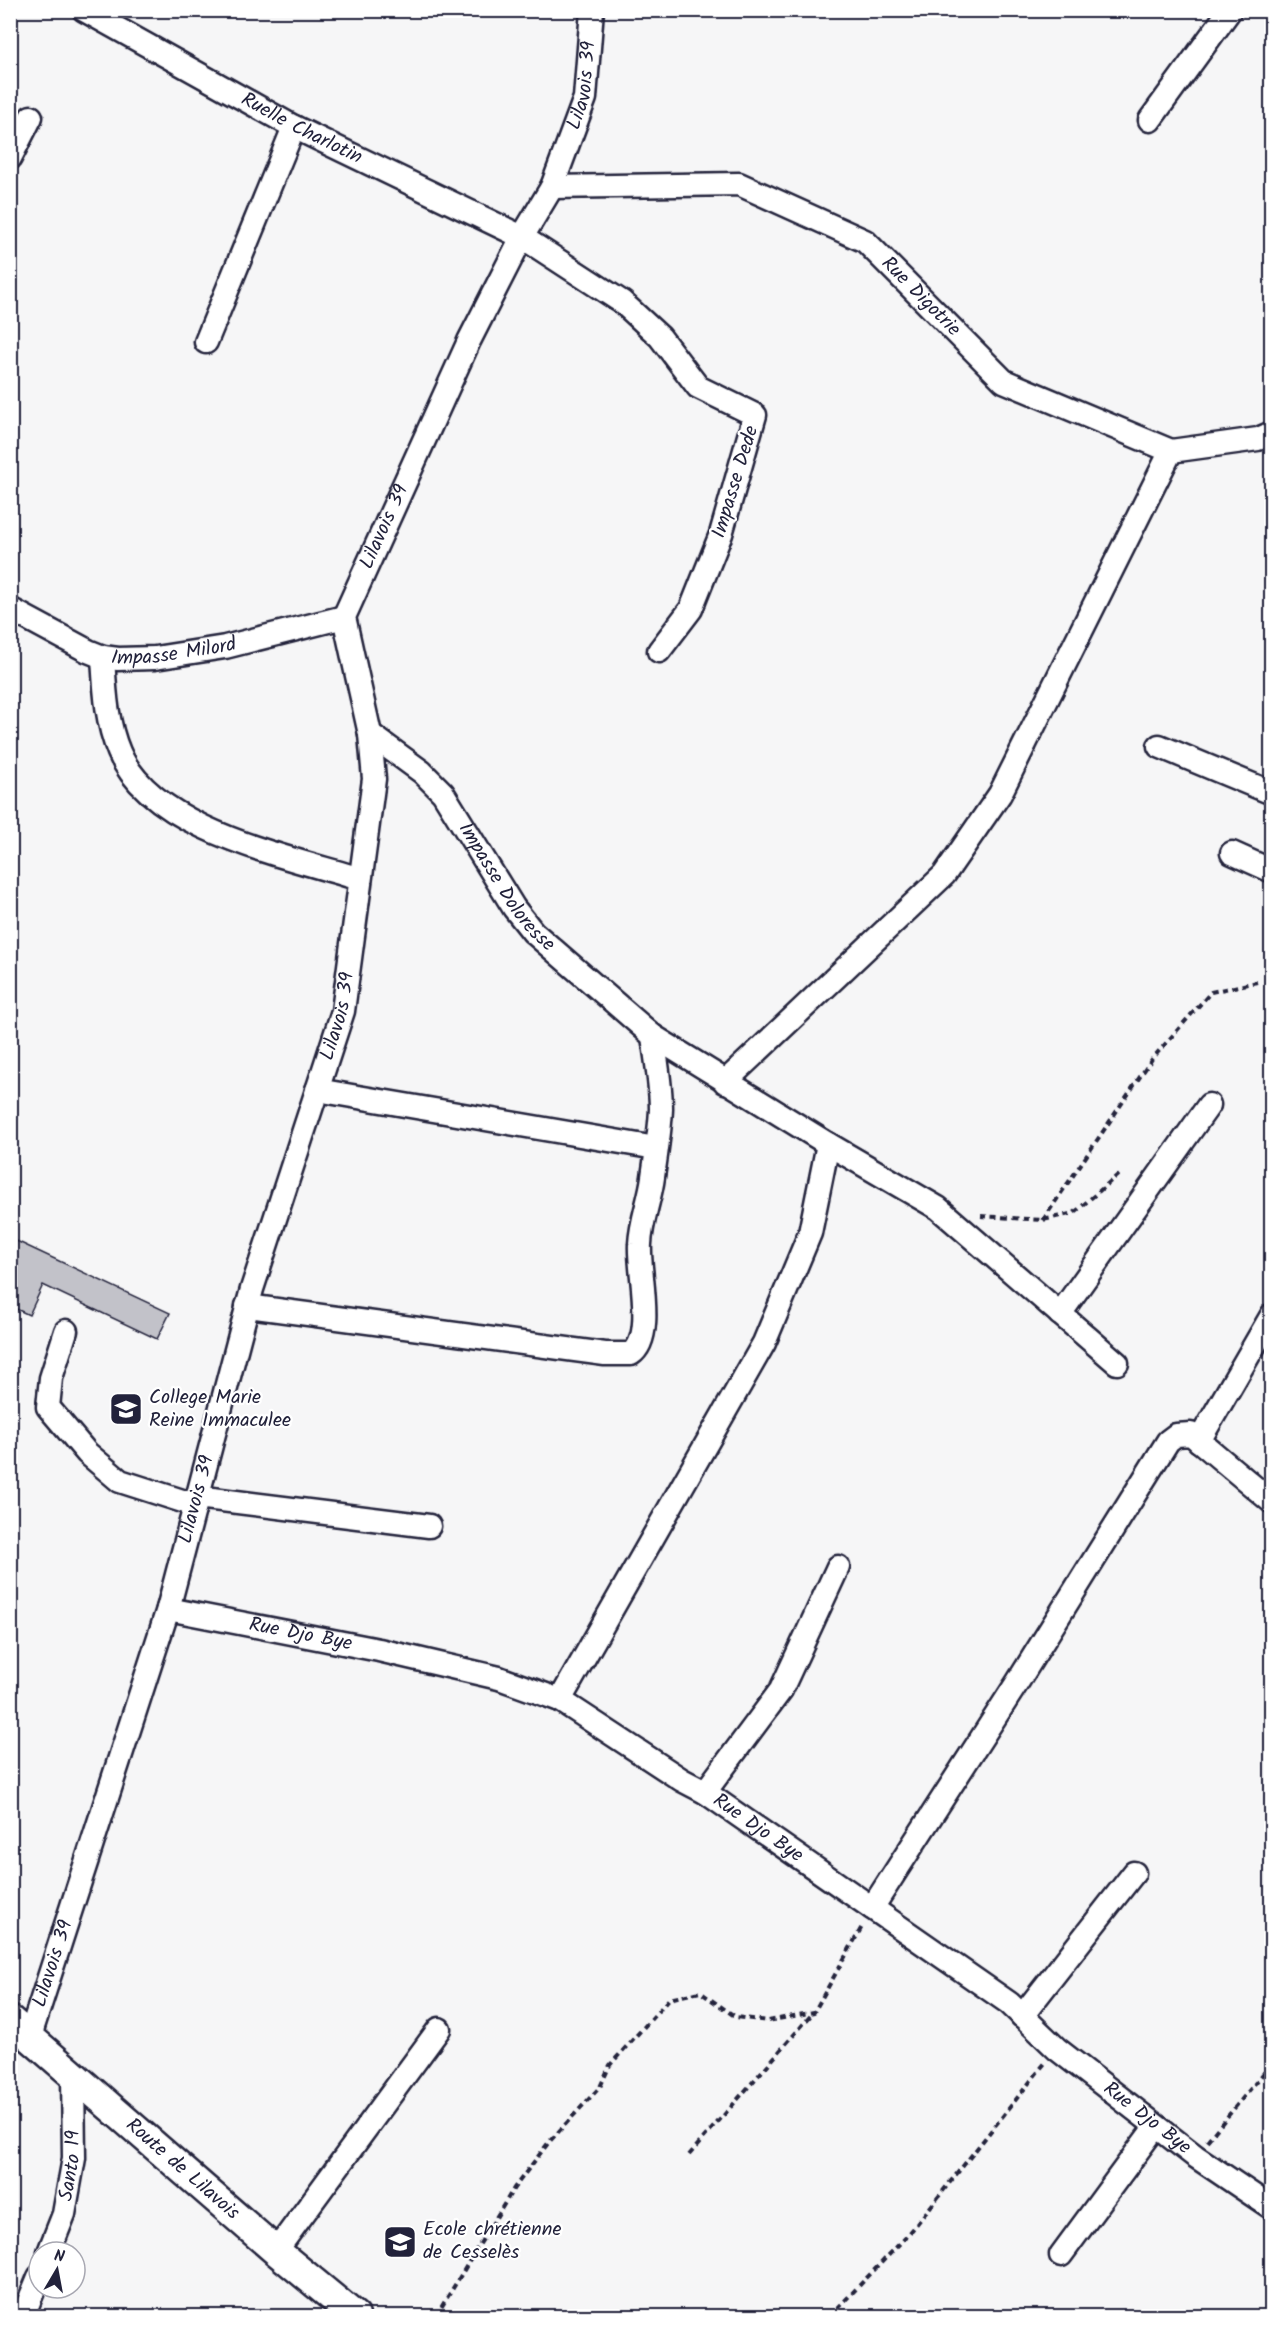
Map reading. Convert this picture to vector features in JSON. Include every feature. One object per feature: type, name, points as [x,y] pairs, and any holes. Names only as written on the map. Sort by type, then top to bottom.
[{"type":"main road","name":"Route de Lilavois","points":[[20,2028],[276,2251],[355,2316]]},
{"type":"street","name":"Ruelle Charlotin","points":[[84,10],[294,127],[522,237]]},
{"type":"street","name":"Lilavois 39","points":[[20,2028],[168,1609],[247,1306],[342,1011],[374,779],[370,734],[344,617],[469,340],[522,237],[552,187],[585,98],[592,10]]},
{"type":"street","points":[[1150,120],[1230,10]]},
{"type":"street","points":[[10,158],[31,117]]},
{"type":"street","points":[[206,342],[294,127]]},
{"type":"street","name":"Rue Digotrie","points":[[552,187],[740,184],[865,241],[1004,381],[1171,451]]},
{"type":"street","name":"Impasse Dede","points":[[522,237],[622,303],[660,337],[698,387],[756,415],[722,534],[690,609],[659,651]]},
{"type":"street","points":[[725,1082],[944,875],[1000,794],[1171,451],[1258,439],[1272,433]]},
{"type":"street","name":"Impasse Milord","points":[[10,609],[103,657],[155,658],[225,647],[344,617]]},
{"type":"street","points":[[103,657],[106,705],[116,746],[135,779],[156,799],[195,823],[243,843],[360,879]]},
{"type":"street","name":"Impasse Doloresse","points":[[370,734],[422,772],[443,793],[514,908],[533,932],[653,1036],[725,1082],[938,1208],[1117,1363]]},
{"type":"street","points":[[1159,746],[1272,793]]},
{"type":"street","points":[[1232,853],[1272,871]]},
{"type":"street","points":[[247,1306],[605,1354],[631,1354],[640,1345],[643,1327],[645,1307],[639,1252],[640,1233],[650,1198],[661,1108],[653,1036]]},
{"type":"street","points":[[317,1090],[656,1148]]},
{"type":"street","points":[[1060,1314],[1209,1105]]},
{"type":"street","points":[[560,1700],[764,1342],[810,1233],[828,1144]]},
{"type":"street","points":[[1198,1441],[1272,1315]]},
{"type":"street","points":[[66,1331],[51,1378],[48,1407],[87,1453],[120,1481],[196,1501],[429,1526]]},
{"type":"street","points":[[873,1908],[1168,1441],[1176,1435],[1186,1433],[1272,1502]]},
{"type":"street","points":[[705,1792],[781,1690],[838,1567]]},
{"type":"street","name":"Rue Djo Bye","points":[[168,1609],[379,1650],[499,1678],[560,1700],[682,1780],[705,1792],[1009,2003],[1057,2049],[1195,2156],[1272,2208]]},
{"type":"street","points":[[1022,2016],[1134,1873]]},
{"type":"street","points":[[276,2251],[439,2030]]},
{"type":"street","name":"Santo 19","points":[[54,2240],[64,2214],[74,2158],[73,2074]]},
{"type":"street","points":[[1061,2255],[1156,2126]]},
{"type":"street","points":[[23,2316],[30,2300]]},
{"type":"path","points":[[1043,1220],[1152,1059],[1211,992],[1257,982]]},
{"type":"path","points":[[979,1216],[1043,1220],[1074,1213],[1120,1173]]},
{"type":"path","points":[[690,2155],[814,2012],[873,1908]]},
{"type":"path","points":[[436,2316],[514,2188],[549,2142],[600,2087],[610,2065],[669,1999],[700,1992],[736,2017],[768,2021],[814,2012]]},
{"type":"path","points":[[830,2316],[908,2235],[1057,2049]]},
{"type":"path","points":[[1195,2156],[1272,2063]]},
{"type":"building","points":[[10,1238],[170,1313],[157,1339],[43,1285],[29,1315],[10,1306]]},
{"type":"place","name":"College Marie Reine Immaculee","points":[[126,1409]]},
{"type":"place","name":"Ecole chrétienne de Cesselès","points":[[400,2242]]}]
